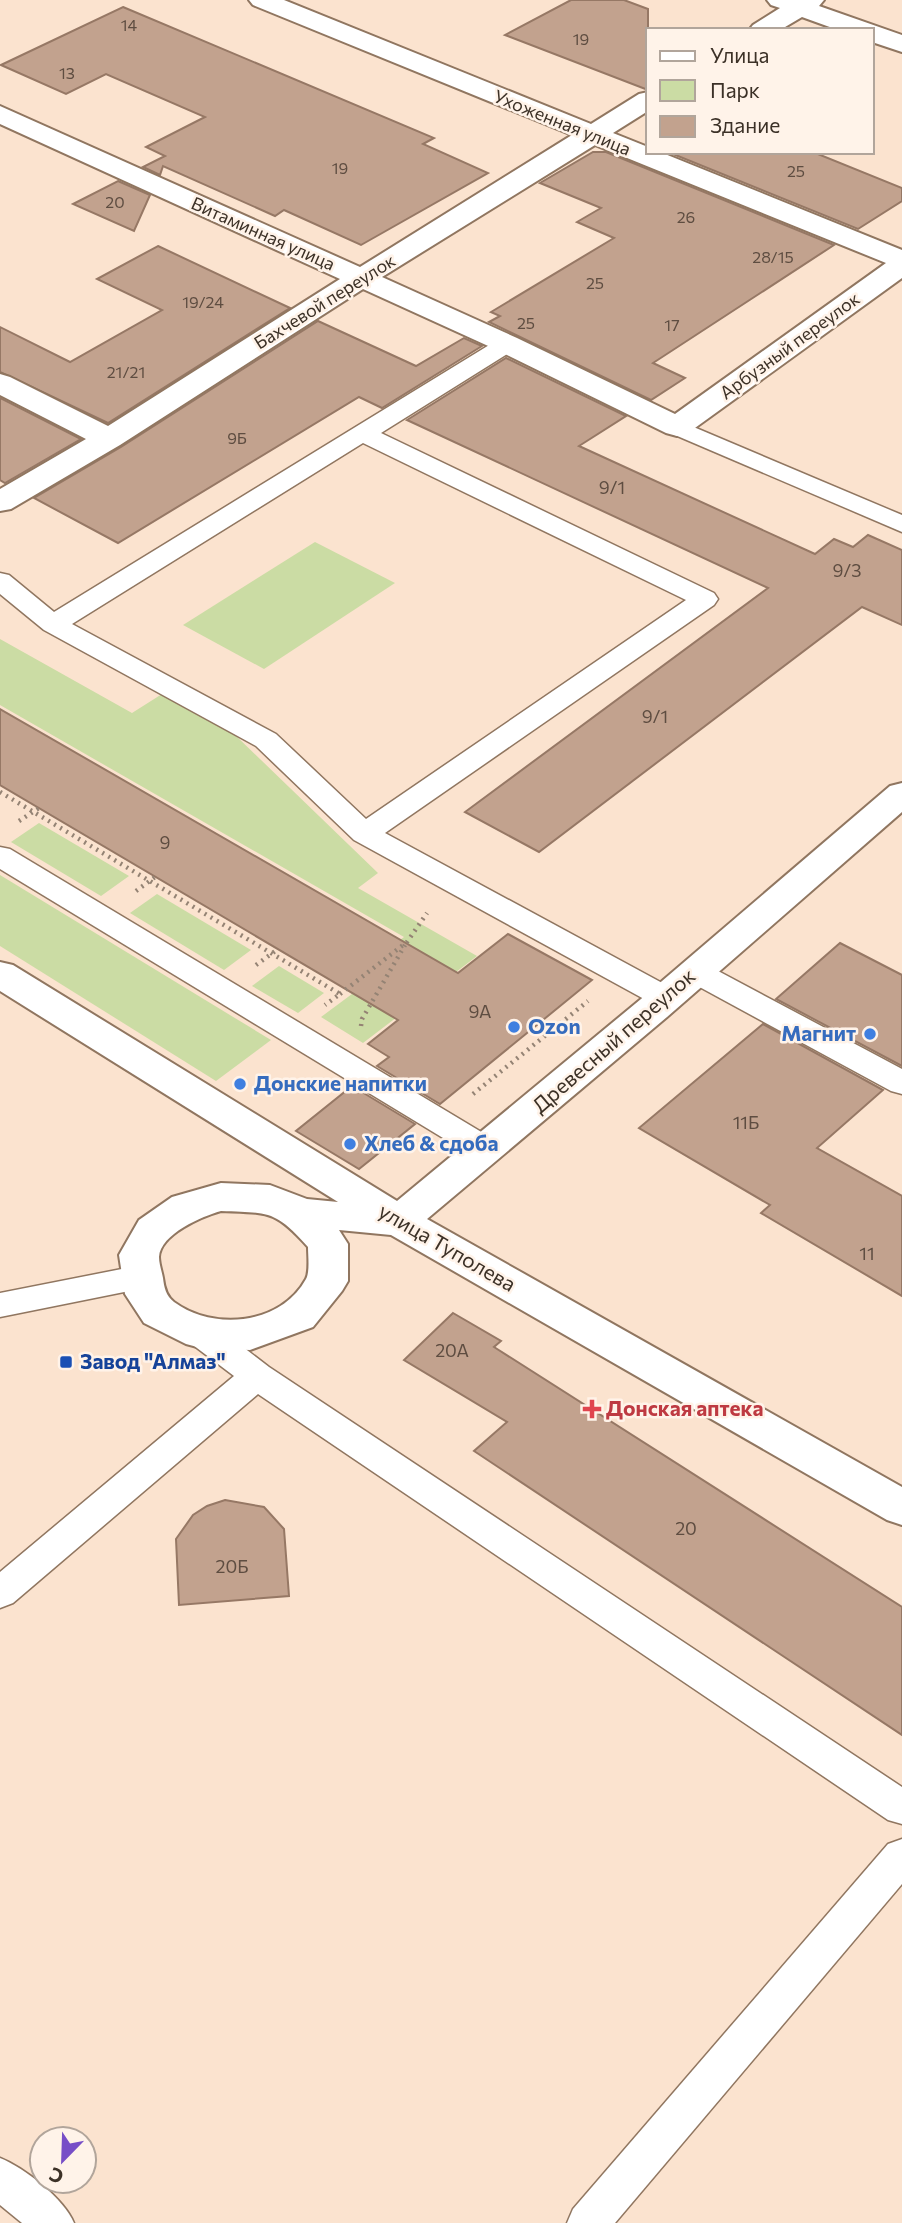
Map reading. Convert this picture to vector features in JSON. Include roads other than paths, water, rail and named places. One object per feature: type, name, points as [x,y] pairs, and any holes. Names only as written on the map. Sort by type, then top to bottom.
[{"type":"street","name":"Ухоженная улица","points":[[262,0],[902,263]]},
{"type":"street","points":[[764,28],[797,2],[857,28]]},
{"type":"street","points":[[874,34],[902,44]]},
{"type":"street","name":"Бахчевой переулок","points":[[0,502],[109,439],[361,278],[646,101]]},
{"type":"street","name":"Витаминная улица","points":[[0,114],[507,344],[677,427]]},
{"type":"street","name":"Арбузный переулок","points":[[677,427],[902,263]]},
{"type":"street","points":[[0,383],[109,439]]},
{"type":"street","name":"Древесный переулок","points":[[399,1221],[487,1150],[902,794]]},
{"type":"street","name":"улица Туполева","points":[[0,974],[399,1221],[902,1508]]},
{"type":"street","points":[[301,1213],[328,1244],[328,1281],[299,1316],[250,1335],[201,1333],[158,1312],[145,1294],[139,1255],[153,1230],[186,1207],[221,1197],[270,1199],[301,1213],[399,1221]]},
{"type":"lane","points":[[53,624],[507,344]]},
{"type":"lane","points":[[677,427],[902,524]]},
{"type":"lane","points":[[364,433],[705,599],[364,834]]},
{"type":"lane","points":[[0,580],[53,624],[266,740],[364,834],[666,998]]},
{"type":"lane","points":[[0,856],[487,1150]]},
{"type":"lane","points":[[694,971],[902,1083]]},
{"type":"lane","points":[[0,1305],[142,1277]]},
{"type":"lane","points":[[201,1333],[257,1376],[902,1808]]},
{"type":"lane","points":[[0,1593],[257,1376]]},
{"type":"lane","points":[[588,2223],[902,1856]]},
{"type":"lane","points":[[0,2178],[53,2223]]},
{"type":"place","name":"Ozon","points":[[514,1027]]},
{"type":"place","name":"Магнит","points":[[870,1034]]},
{"type":"place","name":"Донские напитки","points":[[240,1084]]},
{"type":"place","name":"Хлеб & сдоба","points":[[350,1144]]},
{"type":"place","name":"Завод \"Алмаз\"","points":[[66,1362]]},
{"type":"place","name":"Донская аптека","points":[[592,1409]]}]
